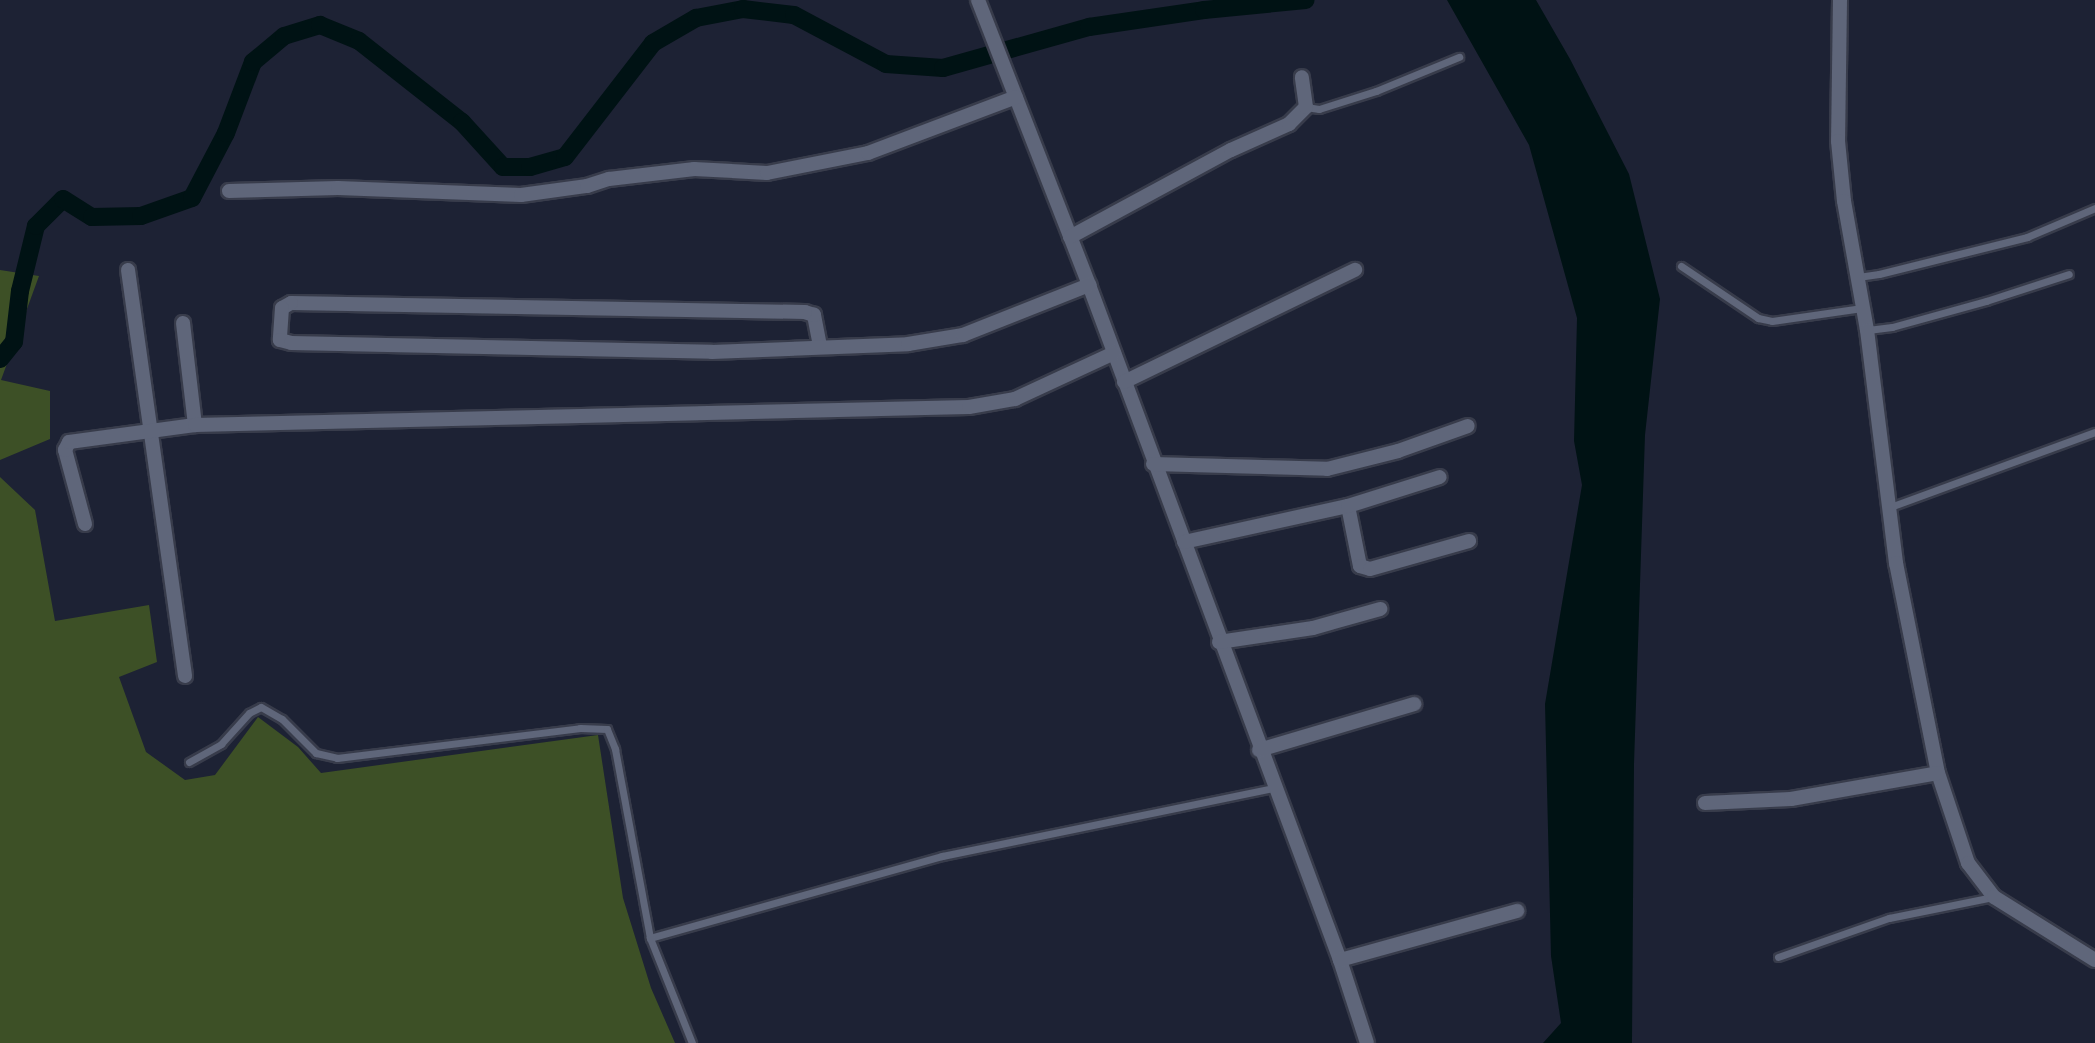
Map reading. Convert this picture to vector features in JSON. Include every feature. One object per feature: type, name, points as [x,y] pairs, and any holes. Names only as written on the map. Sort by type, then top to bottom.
[{"type":"street","points":[[978,0],[1089,285],[1259,750],[1340,960],[1367,1043]]},
{"type":"street","points":[[1840,0],[1838,141],[1844,201],[1867,330],[1896,562],[1938,773],[1968,863],[1994,897],[2095,960]]},
{"type":"street","points":[[1070,237],[1231,150],[1289,124],[1306,107],[1302,77]]},
{"type":"street","points":[[229,191],[338,188],[521,195],[681,170],[724,169],[766,173],[868,153],[1015,95]]},
{"type":"street","points":[[1124,382],[1354,270]]},
{"type":"street","points":[[128,271],[185,676]]},
{"type":"street","points":[[820,346],[814,315],[805,312],[291,303],[282,307],[280,340],[291,344],[712,352],[908,344],[963,335],[1089,285]]},
{"type":"street","points":[[183,323],[195,425]]},
{"type":"street","points":[[85,524],[65,450],[69,442],[195,425],[969,407],[1015,399],[1114,353]]},
{"type":"street","points":[[1153,464],[1327,469],[1398,452],[1468,426]]},
{"type":"street","points":[[1184,542],[1348,506],[1440,477]]},
{"type":"street","points":[[1348,506],[1360,566],[1370,569],[1469,541]]},
{"type":"street","points":[[1219,642],[1313,628],[1380,609]]},
{"type":"street","points":[[1259,750],[1414,704]]},
{"type":"street","points":[[1705,803],[1791,799],[1938,773]]},
{"type":"street","points":[[1340,960],[1517,911]]},
{"type":"lane","points":[[1306,107],[1319,109],[1376,91],[1459,57]]},
{"type":"lane","points":[[1857,277],[1880,274],[2027,237],[2095,208]]},
{"type":"lane","points":[[1681,266],[1758,318],[1772,321],[1862,308]]},
{"type":"lane","points":[[1867,330],[1892,327],[1962,308],[2069,274]]},
{"type":"lane","points":[[1890,507],[2095,432]]},
{"type":"lane","points":[[189,762],[220,744],[249,713],[261,707],[282,719],[316,754],[337,758],[580,728],[607,729],[615,749],[650,938],[692,1043]]},
{"type":"lane","points":[[650,938],[942,856],[1274,788]]},
{"type":"lane","points":[[1778,957],[1889,918],[1994,897]]},
{"type":"green space","points":[[0,270],[39,276],[1,380],[50,391],[50,439],[0,460]]},
{"type":"green space","points":[[0,477],[35,510],[55,621],[149,605],[157,662],[119,677],[146,752],[185,780],[215,775],[258,717],[298,747],[321,773],[598,735],[623,898],[651,988],[675,1043],[0,1043]]},
{"type":"shaded area","points":[[1447,0],[1536,0],[1570,59],[1629,174],[1660,299],[1645,435],[1634,764],[1632,1043],[1543,1043],[1561,1023],[1551,956],[1545,704],[1582,485],[1574,441],[1577,318],[1529,145]]},
{"type":"waterway","points":[[0,359],[14,342],[20,291],[36,226],[63,199],[92,217],[141,216],[192,198],[226,133],[253,62],[284,36],[320,25],[359,41],[462,122],[503,167],[530,167],[565,157],[653,43],[696,18],[743,9],[794,15],[886,64],[943,68],[1089,27],[1204,10],[1306,0]]}]
